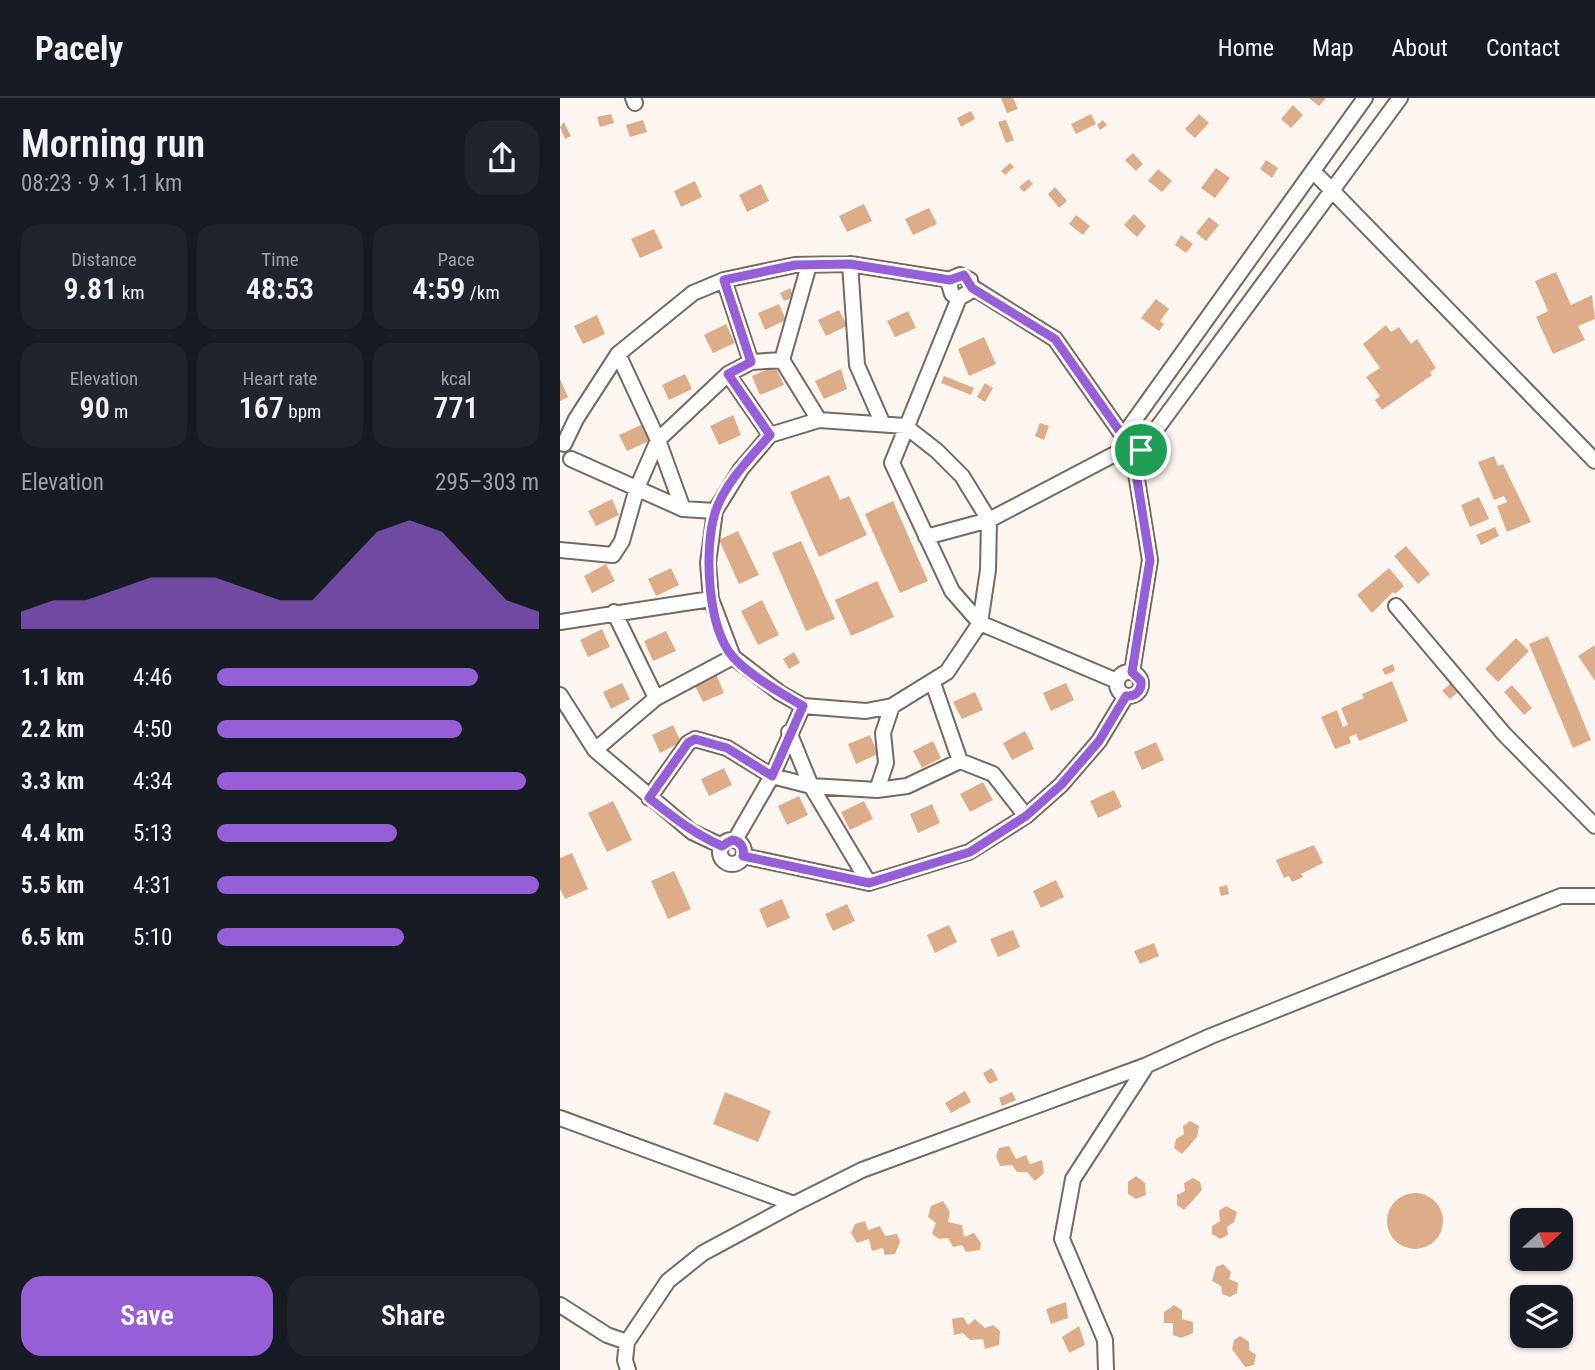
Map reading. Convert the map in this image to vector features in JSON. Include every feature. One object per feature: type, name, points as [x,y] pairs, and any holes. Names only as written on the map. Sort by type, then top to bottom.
[{"type":"street","points":[[1365,98],[1114,445],[1115,454],[1125,463],[1138,455],[1400,98]]},
{"type":"street","points":[[1313,171],[1595,461]]},
{"type":"street","points":[[715,512],[684,509],[637,488],[566,464],[570,450],[562,444],[618,354],[692,293],[724,280],[809,265],[850,264],[950,280],[964,275],[972,288],[1055,339],[1123,436],[1135,438],[1150,560],[1132,672]]},
{"type":"street","points":[[850,264],[857,365],[882,422]]},
{"type":"street","points":[[809,265],[782,360],[818,420]]},
{"type":"street","points":[[724,280],[751,362]]},
{"type":"street","points":[[950,280],[950,292],[959,298],[966,296],[972,288]]},
{"type":"street","points":[[959,298],[891,463],[952,591],[980,623],[1117,681]]},
{"type":"street","points":[[618,354],[658,440],[684,509]]},
{"type":"street","points":[[560,550],[613,555],[622,541],[637,488],[658,440],[728,374],[751,362],[782,360]]},
{"type":"street","points":[[728,374],[770,435]]},
{"type":"street","points":[[818,420],[882,422],[905,426],[937,451],[962,476],[989,520],[988,570],[980,623],[947,672],[933,683],[891,706],[866,711],[803,706],[780,693],[733,657],[711,599],[708,563],[715,512],[741,469],[770,435],[818,420]]},
{"type":"street","points":[[926,537],[989,520],[1115,454]]},
{"type":"street","points":[[560,622],[711,599]]},
{"type":"street","points":[[1396,606],[1504,734],[1595,826]]},
{"type":"street","points":[[614,612],[656,698]]},
{"type":"street","points":[[595,750],[656,698],[733,657]]},
{"type":"street","points":[[1132,672],[1139,677],[1141,685],[1138,693],[1126,696],[1119,692],[1117,681],[1121,674],[1132,672]]},
{"type":"street","points":[[933,683],[960,761]]},
{"type":"street","points":[[560,695],[595,750],[649,798],[692,832],[729,843],[743,848],[743,856],[735,863],[727,862],[721,853],[729,843],[772,776],[789,732],[803,706]]},
{"type":"street","points":[[743,856],[869,883],[970,852],[1026,816],[1061,785],[1099,741],[1126,696]]},
{"type":"street","points":[[877,790],[886,763],[883,733],[891,706]]},
{"type":"street","points":[[789,732],[811,786],[869,883]]},
{"type":"street","points":[[649,798],[688,743],[695,739],[727,748],[772,776],[811,786],[877,790],[907,786],[960,761],[993,774],[1026,816]]},
{"type":"street","points":[[886,763],[907,786]]},
{"type":"street","points":[[623,1367],[627,1342],[668,1281],[703,1253],[862,1170],[1147,1066],[1211,1036],[1561,896],[1595,897]]},
{"type":"street","points":[[1106,1370],[1105,1340],[1062,1239],[1073,1179],[1147,1066]]},
{"type":"street","points":[[560,1118],[794,1204]]},
{"type":"street","points":[[560,1305],[607,1335],[627,1342]]},
{"type":"building","points":[[1001,98],[1013,98],[1018,109],[1007,113]]},
{"type":"building","points":[[1309,98],[1326,98],[1319,106]]},
{"type":"building","points":[[1293,105],[1303,115],[1291,128],[1281,119]]},
{"type":"building","points":[[971,111],[975,119],[961,127],[957,118]]},
{"type":"building","points":[[611,114],[614,123],[600,127],[597,117]]},
{"type":"building","points":[[1091,114],[1096,124],[1076,134],[1071,124]]},
{"type":"building","points":[[1199,114],[1209,123],[1195,138],[1185,129]]},
{"type":"building","points":[[643,120],[647,132],[630,137],[626,125]]},
{"type":"building","points":[[1006,120],[1014,140],[1006,143],[998,122]]},
{"type":"building","points":[[1103,120],[1107,125],[1100,130],[1097,125]]},
{"type":"building","points":[[564,122],[571,136],[565,139],[560,127]]},
{"type":"building","points":[[1133,153],[1143,164],[1136,171],[1125,160]]},
{"type":"building","points":[[1266,160],[1278,168],[1272,178],[1260,169]]},
{"type":"building","points":[[1010,163],[1014,167],[1005,175],[1001,171]]},
{"type":"building","points":[[1216,168],[1230,178],[1215,198],[1201,188]]},
{"type":"building","points":[[1158,169],[1172,181],[1162,192],[1148,181]]},
{"type":"building","points":[[1029,179],[1033,184],[1024,192],[1019,187]]},
{"type":"building","points":[[695,181],[702,197],[681,207],[674,191]]},
{"type":"building","points":[[761,184],[769,201],[747,212],[739,195]]},
{"type":"building","points":[[1055,187],[1067,201],[1059,208],[1048,194]]},
{"type":"building","points":[[864,204],[872,221],[847,232],[839,216]]},
{"type":"building","points":[[929,208],[937,224],[913,235],[905,219]]},
{"type":"building","points":[[1134,214],[1146,226],[1137,237],[1124,225]]},
{"type":"building","points":[[1076,215],[1090,226],[1083,235],[1069,224]]},
{"type":"building","points":[[1209,217],[1219,225],[1206,241],[1196,233]]},
{"type":"building","points":[[654,229],[663,248],[640,258],[631,239]]},
{"type":"building","points":[[1181,235],[1193,244],[1186,253],[1175,245]]},
{"type":"building","points":[[1556,272],[1571,305],[1592,295],[1595,319],[1578,326],[1585,340],[1553,354],[1536,317],[1548,311],[1535,281]]},
{"type":"building","points":[[790,288],[794,297],[784,301],[780,293]]},
{"type":"building","points":[[1156,299],[1169,309],[1160,321],[1164,324],[1159,331],[1141,318]]},
{"type":"building","points":[[779,304],[786,320],[765,330],[758,313]]},
{"type":"building","points":[[839,310],[847,326],[826,336],[818,320]]},
{"type":"building","points":[[908,311],[916,328],[895,337],[887,321]]},
{"type":"building","points":[[597,315],[605,334],[583,344],[574,326]]},
{"type":"building","points":[[726,324],[735,343],[713,353],[704,335]]},
{"type":"building","points":[[1386,325],[1391,332],[1399,327],[1411,344],[1417,339],[1436,368],[1430,372],[1432,375],[1382,410],[1375,400],[1380,396],[1366,377],[1380,368],[1363,344]]},
{"type":"building","points":[[984,337],[996,364],[969,376],[958,349]]},
{"type":"building","points":[[775,366],[784,385],[760,395],[752,376]]},
{"type":"building","points":[[841,369],[847,389],[824,399],[815,381]]},
{"type":"building","points":[[685,374],[692,389],[669,400],[662,385]]},
{"type":"building","points":[[944,376],[974,388],[971,395],[941,383]]},
{"type":"building","points":[[560,379],[568,397],[560,401]]},
{"type":"building","points":[[985,383],[993,388],[985,402],[977,397]]},
{"type":"building","points":[[733,415],[741,435],[719,445],[710,426]]},
{"type":"building","points":[[1040,423],[1049,426],[1044,440],[1035,436]]},
{"type":"building","points":[[641,425],[649,441],[627,451],[619,435]]},
{"type":"building","points":[[1494,456],[1498,466],[1503,464],[1531,522],[1507,532],[1497,506],[1507,502],[1504,496],[1494,500],[1478,462]]},
{"type":"building","points":[[829,475],[840,500],[849,496],[867,535],[819,557],[790,492]]},
{"type":"building","points":[[1479,497],[1489,519],[1470,527],[1461,505]]},
{"type":"building","points":[[612,499],[619,515],[596,526],[588,511]]},
{"type":"building","points":[[893,501],[928,581],[900,593],[865,514]]},
{"type":"building","points":[[1495,527],[1499,536],[1481,545],[1476,535]]},
{"type":"building","points":[[738,531],[759,575],[739,584],[719,540]]},
{"type":"building","points":[[801,541],[835,619],[806,631],[772,553]]},
{"type":"building","points":[[1406,546],[1430,574],[1418,584],[1394,556]]},
{"type":"building","points":[[606,564],[615,581],[592,593],[584,576]]},
{"type":"building","points":[[671,568],[679,585],[656,596],[648,579]]},
{"type":"building","points":[[1389,568],[1404,586],[1395,594],[1393,592],[1372,613],[1357,595]]},
{"type":"building","points":[[877,581],[894,617],[851,636],[835,600]]},
{"type":"building","points":[[762,600],[779,635],[758,645],[741,611]]},
{"type":"building","points":[[602,629],[610,647],[588,657],[580,640]]},
{"type":"building","points":[[666,631],[676,651],[653,661],[644,641]]},
{"type":"building","points":[[1548,636],[1591,740],[1573,748],[1529,644]]},
{"type":"building","points":[[1516,638],[1529,651],[1498,682],[1485,669]]},
{"type":"building","points":[[1595,645],[1595,681],[1578,656]]},
{"type":"building","points":[[794,652],[800,663],[789,669],[783,659]]},
{"type":"building","points":[[1393,664],[1395,671],[1385,675],[1382,669]]},
{"type":"building","points":[[716,674],[724,693],[703,702],[694,684]]},
{"type":"building","points":[[1392,681],[1408,721],[1359,741],[1356,734],[1349,737],[1351,743],[1335,749],[1321,717],[1337,710],[1343,727],[1348,725],[1341,708],[1364,698],[1362,694]]},
{"type":"building","points":[[1452,682],[1459,691],[1450,699],[1442,691]]},
{"type":"building","points":[[622,683],[630,699],[611,709],[603,692]]},
{"type":"building","points":[[1066,683],[1074,700],[1051,711],[1043,693]]},
{"type":"building","points":[[1512,685],[1532,708],[1524,715],[1504,692]]},
{"type":"building","points":[[975,692],[983,710],[962,719],[953,702]]},
{"type":"building","points":[[673,725],[681,742],[660,753],[652,735]]},
{"type":"building","points":[[1025,731],[1034,749],[1012,760],[1003,743]]},
{"type":"building","points":[[870,735],[878,754],[856,764],[848,744]]},
{"type":"building","points":[[933,741],[941,758],[922,768],[913,751]]},
{"type":"building","points":[[1156,742],[1164,760],[1142,770],[1134,752]]},
{"type":"building","points":[[724,768],[732,785],[709,796],[701,779]]},
{"type":"building","points":[[983,782],[993,800],[970,812],[960,794]]},
{"type":"building","points":[[1114,790],[1122,807],[1098,818],[1090,801]]},
{"type":"building","points":[[799,796],[808,815],[787,825],[778,806]]},
{"type":"building","points":[[613,801],[632,840],[607,852],[588,813]]},
{"type":"building","points":[[864,801],[873,819],[850,830],[841,812]]},
{"type":"building","points":[[932,804],[940,823],[918,833],[910,814]]},
{"type":"building","points":[[1314,845],[1323,863],[1301,874],[1303,877],[1292,882],[1289,876],[1284,878],[1276,860]]},
{"type":"building","points":[[572,853],[588,889],[565,899],[560,889],[560,858]]},
{"type":"building","points":[[674,871],[691,909],[668,919],[651,881]]},
{"type":"building","points":[[1056,880],[1064,897],[1041,908],[1033,891]]},
{"type":"building","points":[[1227,885],[1229,894],[1221,896],[1219,887]]},
{"type":"building","points":[[782,899],[790,918],[767,928],[759,909]]},
{"type":"building","points":[[847,904],[855,921],[833,931],[825,914]]},
{"type":"building","points":[[949,925],[957,942],[935,953],[927,935]]},
{"type":"building","points":[[1013,930],[1020,947],[998,957],[990,939]]},
{"type":"building","points":[[1154,943],[1159,956],[1140,964],[1134,951]]},
{"type":"building","points":[[992,1068],[998,1080],[989,1084],[983,1073]]},
{"type":"building","points":[[965,1091],[971,1102],[951,1113],[945,1103]]},
{"type":"building","points":[[725,1092],[771,1111],[758,1142],[713,1124]]},
{"type":"building","points":[[1012,1092],[1016,1100],[1002,1106],[999,1098]]},
{"type":"building","points":[[1190,1121],[1199,1126],[1197,1137],[1182,1154],[1174,1148],[1176,1139],[1184,1134],[1183,1126]]},
{"type":"building","points":[[1009,1146],[1016,1159],[1026,1155],[1030,1164],[1042,1160],[1044,1173],[1035,1181],[1027,1172],[1017,1172],[1012,1165],[1000,1166],[996,1156],[999,1148]]},
{"type":"building","points":[[1136,1176],[1145,1183],[1146,1195],[1136,1199],[1128,1194],[1128,1182]]},
{"type":"building","points":[[1193,1178],[1200,1182],[1202,1190],[1184,1210],[1177,1205],[1177,1195],[1185,1191],[1184,1183]]},
{"type":"building","points":[[1410,1193],[1420,1193],[1435,1201],[1441,1210],[1441,1232],[1435,1241],[1420,1249],[1410,1249],[1392,1237],[1387,1226],[1387,1216],[1399,1198]]},
{"type":"building","points":[[943,1201],[950,1212],[948,1222],[962,1225],[964,1237],[974,1233],[981,1243],[980,1250],[966,1252],[962,1245],[953,1247],[948,1238],[939,1239],[932,1234],[936,1223],[928,1217],[931,1206]]},
{"type":"building","points":[[1226,1206],[1237,1212],[1234,1222],[1227,1227],[1228,1235],[1220,1239],[1212,1234],[1212,1226],[1220,1221],[1219,1211]]},
{"type":"building","points":[[865,1221],[868,1230],[880,1226],[885,1236],[897,1234],[900,1242],[895,1254],[885,1255],[883,1248],[872,1251],[869,1239],[857,1243],[851,1233],[855,1224]]},
{"type":"building","points":[[1223,1264],[1231,1272],[1229,1279],[1238,1283],[1237,1293],[1230,1297],[1222,1294],[1221,1286],[1212,1281],[1216,1267]]},
{"type":"building","points":[[1066,1302],[1068,1318],[1051,1324],[1046,1309]]},
{"type":"building","points":[[1174,1305],[1182,1310],[1182,1319],[1193,1322],[1193,1333],[1181,1338],[1173,1335],[1173,1323],[1164,1323],[1164,1312]]},
{"type":"building","points":[[963,1317],[968,1325],[975,1319],[985,1328],[993,1325],[1000,1331],[999,1345],[985,1349],[983,1339],[970,1340],[963,1333],[954,1335],[952,1319]]},
{"type":"building","points":[[1079,1326],[1085,1345],[1069,1353],[1062,1337]]},
{"type":"building","points":[[1240,1336],[1249,1342],[1249,1350],[1256,1355],[1254,1365],[1245,1367],[1232,1349],[1234,1340]]},
{"type":"route","points":[[850,264],[950,280],[964,275],[970,280],[972,288],[1055,339],[1123,436],[1139,440],[1141,450],[1134,461],[1150,560],[1132,672],[1141,681],[1140,689],[1131,697],[1126,696],[1099,741],[1061,785],[1026,816],[970,852],[869,883],[743,856],[743,848],[739,842],[732,840],[722,846],[692,832],[649,798],[688,743],[695,739],[704,739],[727,748],[772,776],[789,732],[803,706],[780,693],[733,657],[718,626],[711,599],[708,563],[715,512],[741,469],[770,435],[728,374],[751,362],[724,280],[795,265],[850,264]]}]
